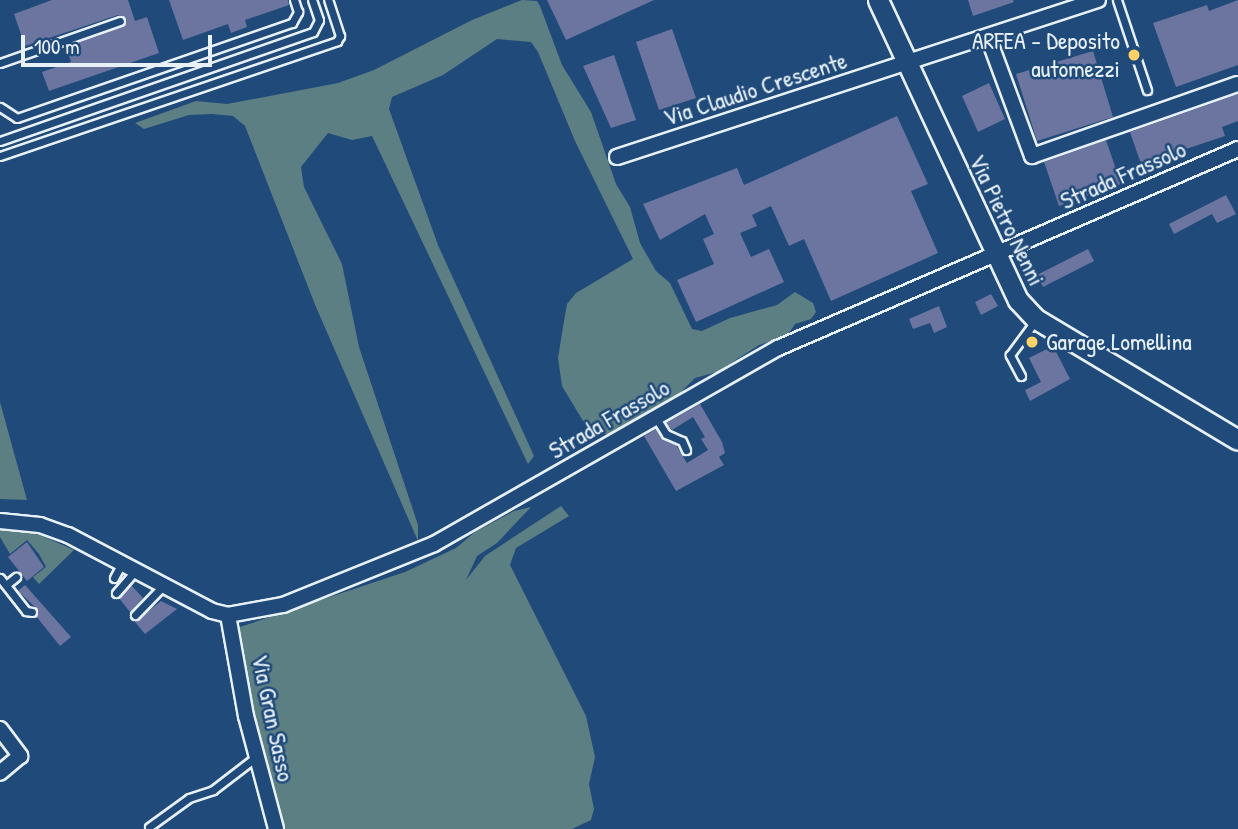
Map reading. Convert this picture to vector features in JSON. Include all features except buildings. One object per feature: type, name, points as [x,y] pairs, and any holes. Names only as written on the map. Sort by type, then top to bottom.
[{"type":"street","name":"Via Pietro Nenni","points":[[878,0],[994,256],[1018,300],[1036,319],[1238,440]]},
{"type":"street","name":"Via Claudio Crescente","points":[[617,157],[1098,0]]},
{"type":"street","points":[[988,37],[1031,156],[1238,84]]},
{"type":"street","name":"Strada Frassolo","points":[[228,615],[283,605],[397,561],[778,348],[1238,149]]},
{"type":"street","points":[[0,521],[40,525],[117,571],[134,572],[228,615]]},
{"type":"street","name":"Via Gran Sasso","points":[[228,615],[256,757],[276,829]]},
{"type":"street","points":[[0,729],[20,756],[0,773]]},
{"type":"lane","points":[[0,107],[16,117],[292,23],[298,12],[294,0]]},
{"type":"lane","points":[[0,141],[313,32],[319,20],[312,0]]},
{"type":"lane","points":[[0,156],[337,41],[340,36],[328,0]]},
{"type":"lane","points":[[1117,0],[1147,90]]},
{"type":"lane","points":[[0,63],[120,21]]},
{"type":"lane","points":[[1021,376],[1010,355],[1036,319]]},
{"type":"lane","points":[[656,418],[666,434],[682,441],[686,450]]},
{"type":"lane","points":[[116,593],[134,572]]},
{"type":"lane","points":[[6,585],[16,577]]},
{"type":"lane","points":[[0,578],[26,611],[32,612]]},
{"type":"lane","points":[[135,615],[162,587]]},
{"type":"lane","points":[[149,827],[189,798],[213,790],[256,757]]},
{"type":"green space","points":[[522,0],[537,1],[540,6],[562,65],[591,112],[616,184],[630,207],[640,243],[656,271],[670,283],[692,329],[702,331],[730,318],[777,305],[795,292],[813,303],[816,312],[811,319],[795,324],[787,336],[759,345],[717,372],[695,378],[678,395],[610,434],[598,434],[583,421],[562,386],[558,358],[567,304],[576,293],[633,259],[575,141],[538,52],[531,42],[497,39],[443,75],[392,97],[389,109],[438,245],[534,456],[528,464],[372,136],[352,140],[328,133],[301,167],[304,187],[342,264],[359,347],[418,525],[418,541],[316,307],[245,126],[233,116],[212,114],[189,115],[144,129],[135,123],[196,101],[227,104],[338,83],[374,70],[472,20]]},
{"type":"green space","points":[[0,402],[27,500],[0,499]]},
{"type":"green space","points":[[561,506],[569,516],[516,548],[510,565],[586,716],[595,757],[589,784],[594,809],[591,820],[572,829],[279,829],[252,723],[235,634],[240,627],[405,572],[456,548],[475,532],[514,511],[531,507],[497,543],[477,556],[466,580],[485,556]]},
{"type":"green space","points":[[0,529],[40,535],[74,550],[39,584],[33,577],[46,567],[39,554],[27,540],[10,554],[0,537]]},
{"type":"place","name":"ARFEA - Deposito automezzi","points":[[1134,55]]},
{"type":"place","name":"Garage Lomellina","points":[[1032,342]]}]
